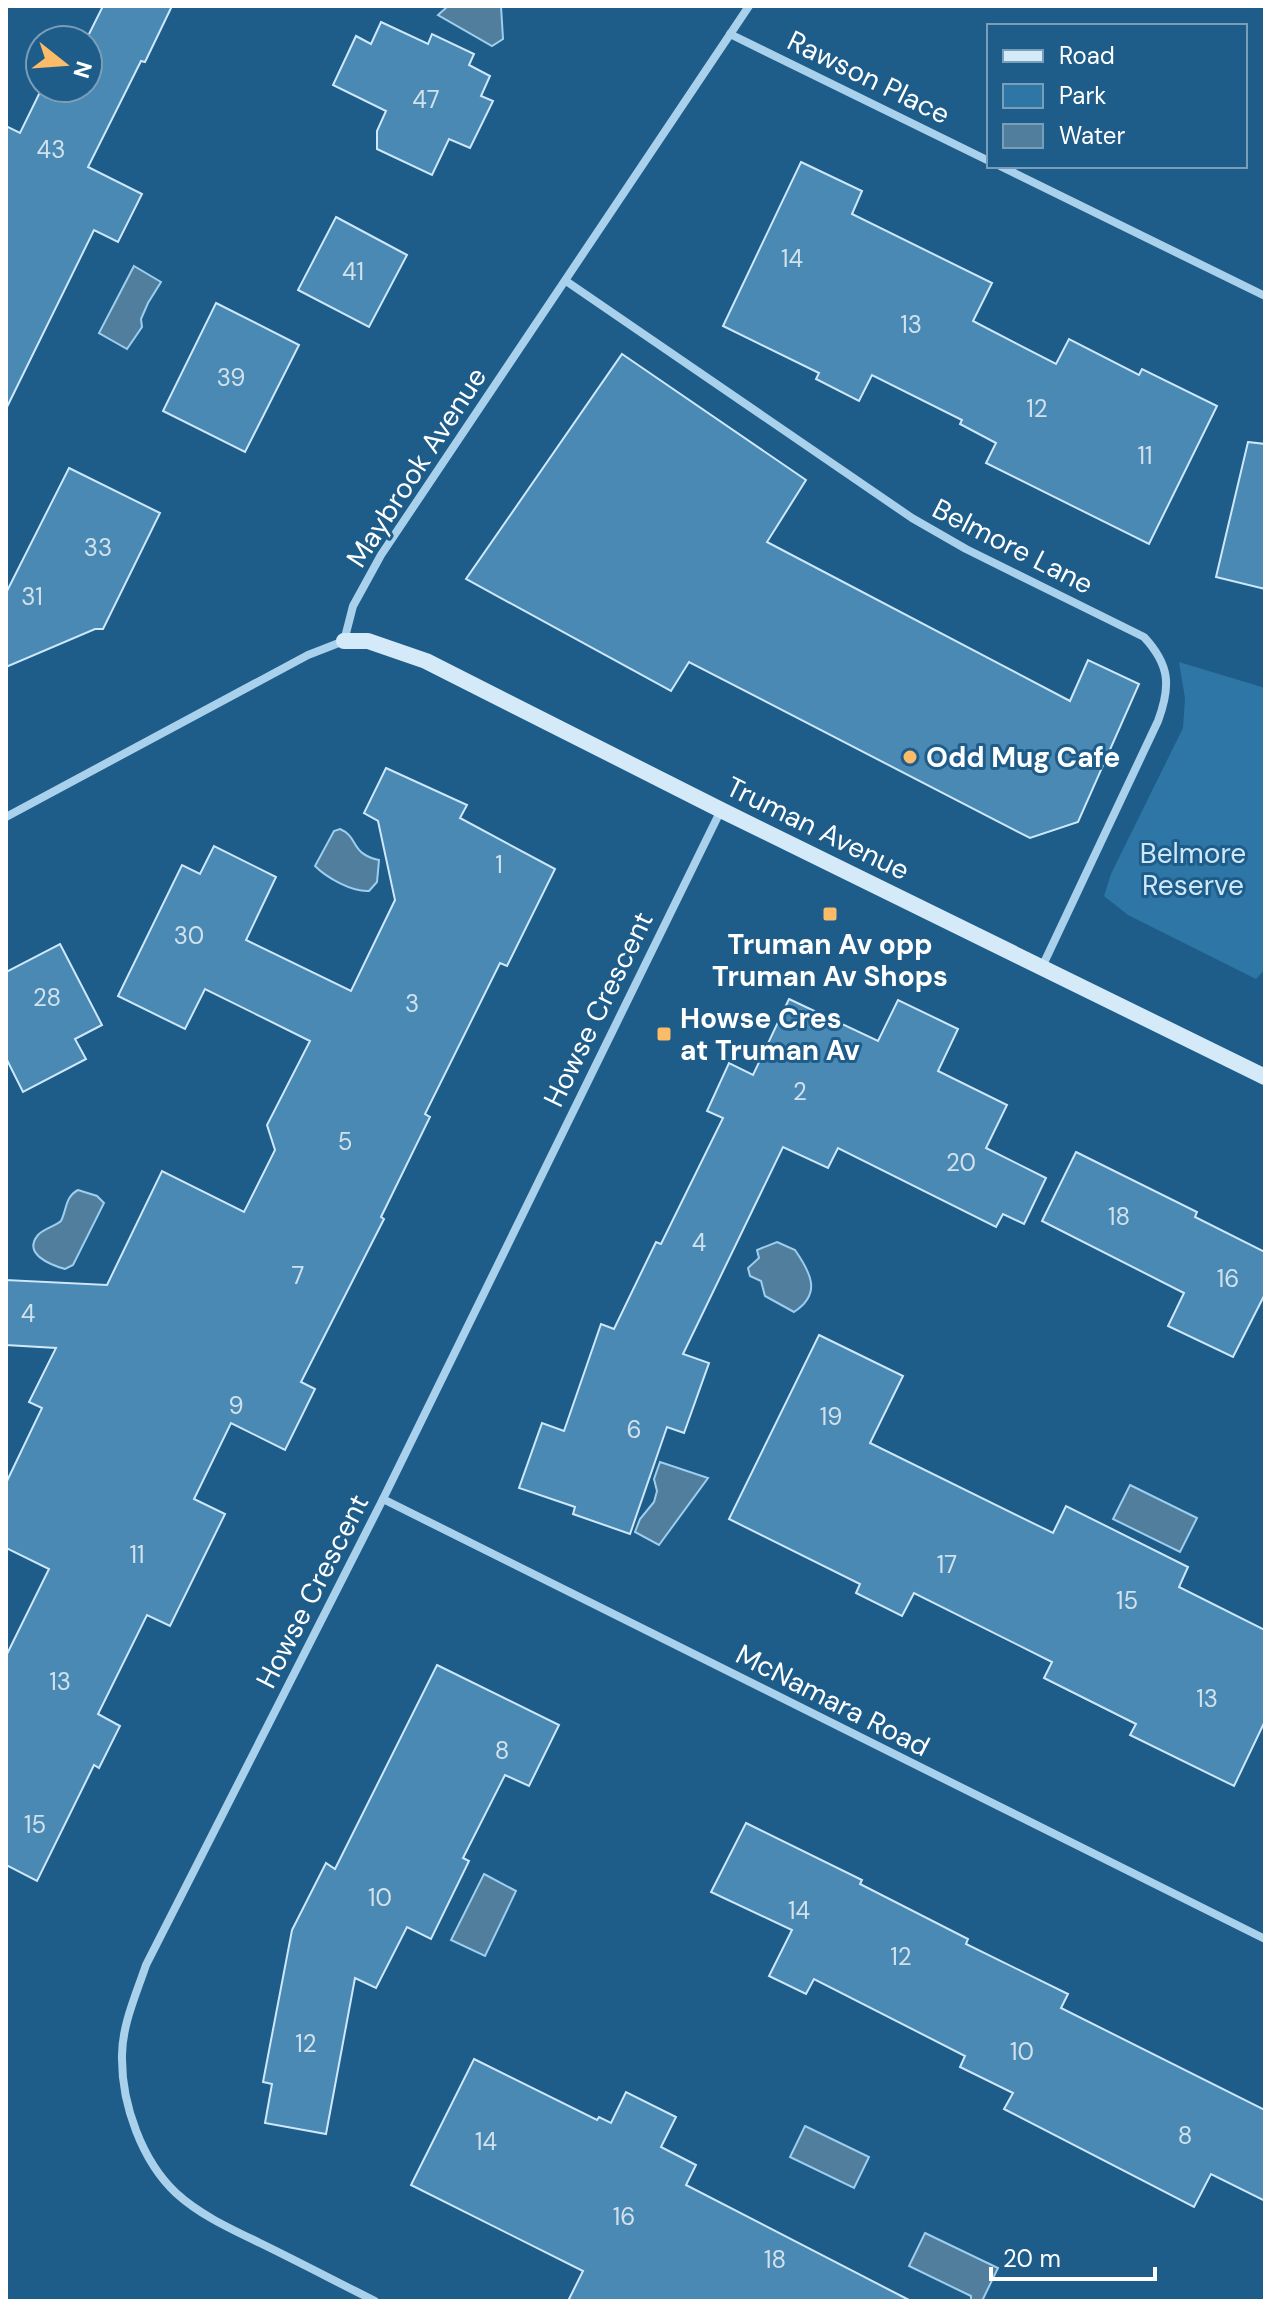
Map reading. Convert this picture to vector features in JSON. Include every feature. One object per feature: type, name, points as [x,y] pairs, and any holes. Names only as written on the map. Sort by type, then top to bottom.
[{"type":"street","name":"Maybrook Avenue","points":[[344,641],[353,606],[381,555],[749,6]]},
{"type":"street","name":"Rawson Place","points":[[730,34],[987,160]]},
{"type":"street","points":[[1004,168],[1265,296]]},
{"type":"street","name":"Belmore Lane","points":[[566,281],[912,518],[966,549],[1144,637],[1158,653],[1167,679],[1166,701],[1042,967]]},
{"type":"street","points":[[6,817],[308,655],[344,641]]},
{"type":"street","name":"Truman Avenue","points":[[344,641],[368,641],[426,661],[721,810],[1265,1077]]},
{"type":"street","name":"Howse Crescent","points":[[375,2301],[212,2219],[176,2193],[155,2167],[140,2138],[128,2102],[121,2059],[127,2020],[146,1965],[383,1499],[721,810]]},
{"type":"street","name":"McNamara Road","points":[[383,1499],[1265,1939]]},
{"type":"green space","name":"Belmore Reserve","points":[[1179,662],[1265,688],[1265,969],[1256,979],[1128,915],[1104,896],[1111,874],[1183,728],[1185,698]]},
{"type":"water","points":[[448,6],[501,6],[503,39],[492,46],[438,15]]},
{"type":"water","points":[[134,266],[161,282],[141,319],[142,327],[127,349],[99,333]]},
{"type":"water","points":[[340,829],[350,836],[363,854],[379,860],[377,882],[369,891],[340,883],[315,866],[334,831]]},
{"type":"water","points":[[78,1190],[97,1196],[104,1203],[73,1265],[65,1269],[40,1258],[34,1242],[40,1233],[61,1221],[68,1200]]},
{"type":"water","points":[[777,1242],[795,1250],[806,1267],[811,1283],[808,1298],[794,1312],[765,1296],[761,1281],[750,1276],[748,1268],[759,1258],[757,1250]]},
{"type":"water","points":[[660,1462],[708,1478],[659,1545],[635,1532],[640,1519],[654,1502],[657,1491],[654,1479]]},
{"type":"water","points":[[1130,1485],[1197,1518],[1180,1552],[1113,1519]]},
{"type":"water","points":[[484,1874],[516,1891],[485,1956],[451,1940]]},
{"type":"water","points":[[805,2126],[869,2157],[854,2188],[790,2157]]},
{"type":"water","points":[[925,2233],[998,2268],[982,2301],[971,2300],[971,2296],[909,2266]]},
{"type":"building","points":[[103,6],[172,6],[88,167],[142,194],[118,242],[94,230],[6,409],[6,126],[20,133],[34,104],[104,104],[104,24],[94,24]]},
{"type":"building","points":[[381,22],[428,44],[432,34],[474,54],[469,65],[490,76],[481,96],[493,101],[470,148],[449,139],[432,175],[377,149],[377,131],[386,111],[333,85],[356,36],[371,44]]},
{"type":"building","points":[[801,162],[862,191],[852,214],[992,283],[973,321],[1056,364],[1069,339],[1139,375],[1142,369],[1217,406],[1149,544],[986,463],[996,443],[960,424],[962,420],[872,375],[859,401],[816,379],[819,373],[723,326]]},
{"type":"building","points":[[336,217],[407,255],[369,327],[298,290]]},
{"type":"building","points":[[216,303],[299,345],[245,452],[163,411]]},
{"type":"building","points":[[622,354],[806,480],[767,542],[1070,701],[1088,660],[1139,684],[1078,822],[1030,838],[689,662],[671,691],[466,579]]},
{"type":"building","points":[[1248,442],[1265,444],[1265,589],[1216,577]]},
{"type":"building","points":[[69,468],[160,513],[103,629],[95,629],[6,667],[6,593]]},
{"type":"building","points":[[386,768],[467,805],[460,818],[555,869],[507,966],[500,963],[425,1114],[430,1117],[381,1217],[384,1219],[301,1382],[315,1389],[285,1450],[231,1423],[194,1499],[225,1514],[170,1626],[147,1615],[98,1714],[120,1726],[99,1768],[94,1765],[37,1881],[6,1865],[6,1656],[49,1569],[6,1548],[6,1483],[42,1408],[29,1402],[56,1348],[6,1345],[6,1280],[107,1285],[162,1171],[244,1212],[275,1150],[267,1125],[310,1041],[205,989],[185,1029],[118,996],[182,865],[200,874],[214,846],[276,877],[246,940],[351,991],[395,900],[378,821],[364,813]]},
{"type":"building","points":[[60,944],[102,1025],[75,1039],[86,1059],[23,1092],[6,1058],[6,972]]},
{"type":"building","points":[[789,999],[878,1041],[898,1000],[958,1029],[938,1071],[1007,1105],[986,1148],[1046,1178],[1024,1224],[1003,1214],[996,1227],[838,1148],[828,1168],[783,1147],[683,1354],[709,1363],[684,1433],[667,1427],[630,1534],[573,1514],[575,1507],[519,1488],[542,1423],[564,1431],[601,1324],[614,1329],[656,1242],[661,1244],[723,1118],[707,1111],[729,1063],[753,1075]]},
{"type":"building","points":[[1076,1152],[1197,1212],[1195,1217],[1265,1252],[1265,1294],[1233,1357],[1168,1326],[1184,1293],[1042,1221]]},
{"type":"building","points":[[819,1335],[903,1376],[870,1443],[1053,1533],[1066,1506],[1188,1567],[1179,1587],[1265,1630],[1265,1721],[1234,1786],[1130,1735],[1136,1724],[1044,1678],[1052,1662],[914,1593],[902,1616],[856,1593],[860,1584],[729,1519]]},
{"type":"building","points":[[437,1665],[559,1725],[529,1786],[505,1775],[463,1858],[469,1861],[431,1939],[407,1927],[376,1988],[355,1978],[326,2134],[265,2123],[272,2084],[263,2082],[292,1930],[326,1863],[335,1869]]},
{"type":"building","points":[[746,1823],[862,1880],[860,1884],[968,1939],[966,1944],[1068,1994],[1061,2008],[1265,2110],[1265,2201],[1211,2174],[1194,2207],[1004,2109],[1013,2093],[960,2067],[965,2056],[814,1979],[806,1994],[769,1976],[792,1930],[711,1892]]},
{"type":"building","points":[[474,2059],[597,2120],[599,2117],[611,2123],[626,2092],[676,2117],[661,2147],[696,2165],[686,2185],[911,2301],[568,2301],[583,2271],[411,2185]]},
{"type":"place","name":"Odd Mug Cafe","points":[[910,757]]},
{"type":"place","name":"Truman Av opp Truman Av Shops","points":[[830,914]]},
{"type":"place","name":"Howse Cres at Truman Av","points":[[664,1034]]}]
